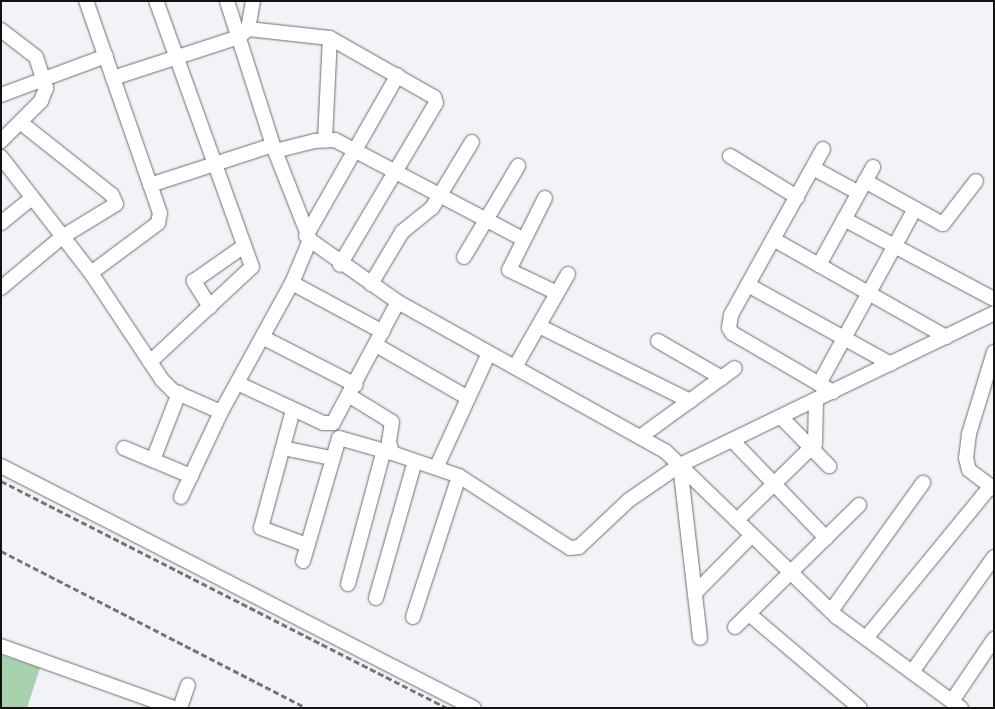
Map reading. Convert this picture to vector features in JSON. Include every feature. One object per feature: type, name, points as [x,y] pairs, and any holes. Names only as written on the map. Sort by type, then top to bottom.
[{"type":"street","points":[[86,1],[160,213],[158,222],[90,274]]},
{"type":"street","points":[[150,362],[252,267],[212,164],[156,1]]},
{"type":"street","points":[[227,1],[243,33],[274,148],[308,238],[340,265],[398,302],[665,451],[831,611],[956,704],[994,639]]},
{"type":"street","points":[[243,33],[253,1]]},
{"type":"street","points":[[1,30],[36,57],[44,77],[45,96],[1,141]]},
{"type":"street","points":[[113,78],[243,33],[330,38],[431,94],[436,103],[340,265]]},
{"type":"street","points":[[325,139],[330,38]]},
{"type":"street","points":[[1,95],[44,77],[106,56]]},
{"type":"street","points":[[181,497],[221,412],[264,338],[292,283],[308,238],[355,148],[398,75]]},
{"type":"street","points":[[1,288],[62,237],[113,209],[115,199],[20,122]]},
{"type":"street","points":[[150,184],[212,164],[274,148],[325,139],[355,148],[396,172],[523,239]]},
{"type":"street","points":[[371,284],[402,232],[427,213],[441,195],[472,142]]},
{"type":"street","points":[[823,149],[731,315],[732,333],[833,392]]},
{"type":"street","points":[[730,156],[797,196]]},
{"type":"street","points":[[1,157],[90,274],[162,380],[179,393],[221,412]]},
{"type":"street","points":[[464,257],[484,219],[518,166]]},
{"type":"street","points":[[819,265],[873,166]]},
{"type":"street","points":[[812,168],[915,209],[939,222],[947,222],[976,181]]},
{"type":"street","points":[[1,223],[32,198]]},
{"type":"street","points":[[545,198],[523,239],[509,270],[557,293]]},
{"type":"street","points":[[819,384],[846,339],[915,209]]},
{"type":"street","points":[[844,219],[994,299]]},
{"type":"street","points":[[773,239],[946,338]]},
{"type":"street","points":[[210,307],[194,282],[244,246]]},
{"type":"street","points":[[515,367],[568,274]]},
{"type":"street","points":[[292,283],[383,332]]},
{"type":"street","points":[[748,285],[891,364]]},
{"type":"street","points":[[237,383],[322,423],[333,423],[353,391],[398,302]]},
{"type":"street","points":[[303,561],[331,458],[340,438],[415,461],[437,466],[459,476],[570,548],[579,547],[629,500],[680,465],[946,338],[994,313]]},
{"type":"street","points":[[539,326],[690,401]]},
{"type":"street","points":[[264,338],[353,391],[392,422],[388,452],[348,584]]},
{"type":"street","points":[[658,341],[722,378]]},
{"type":"street","points":[[376,345],[468,398]]},
{"type":"street","points":[[866,638],[992,488],[969,470],[966,458],[969,434],[994,352]]},
{"type":"street","points":[[437,466],[489,353]]},
{"type":"street","points":[[640,437],[735,368]]},
{"type":"street","points":[[153,460],[179,393]]},
{"type":"street","points":[[737,520],[811,448],[817,439],[816,400]]},
{"type":"street","points":[[293,410],[261,528],[307,545]]},
{"type":"street","points":[[781,417],[829,466]]},
{"type":"street","points":[[732,440],[826,538]]},
{"type":"street","points":[[124,448],[191,476]]},
{"type":"street","points":[[283,448],[331,458]]},
{"type":"street","points":[[376,598],[415,461]]},
{"type":"street","points":[[680,465],[700,638]]},
{"type":"street","points":[[1,466],[474,708]]},
{"type":"street","points":[[413,617],[459,476]]},
{"type":"street","points":[[831,611],[923,483]]},
{"type":"street","points":[[735,627],[859,506]]},
{"type":"street","points":[[695,593],[752,535]]},
{"type":"street","points":[[912,672],[994,556]]},
{"type":"street","points":[[749,614],[860,708]]},
{"type":"street","points":[[1,646],[174,708]]},
{"type":"street","points":[[180,708],[188,685]]},
{"type":"green space","points":[[1,655],[40,668],[27,708],[1,708]]},
{"type":"railway","points":[[1,481],[447,708]]},
{"type":"railway","points":[[1,551],[307,708]]}]
